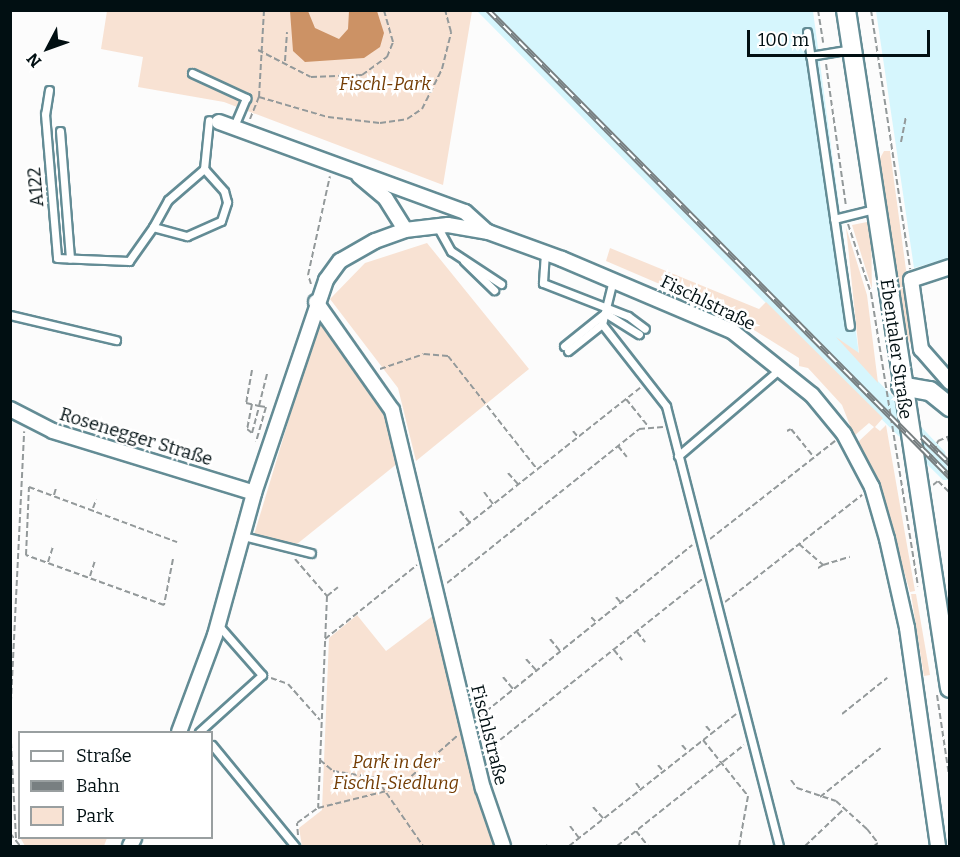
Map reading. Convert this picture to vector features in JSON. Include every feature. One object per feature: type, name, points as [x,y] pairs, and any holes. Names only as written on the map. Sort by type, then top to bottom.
[{"type":"main road","name":"Ebentaler Straße","points":[[846,10],[943,688]]},
{"type":"main road","points":[[901,386],[930,391],[950,407]]},
{"type":"street","points":[[214,121],[328,158],[465,212],[488,232]]},
{"type":"street","points":[[351,168],[386,199],[405,230]]},
{"type":"street","name":"Fischlstraße","points":[[179,731],[218,625],[254,493],[316,302],[340,261],[405,230],[437,226],[488,232],[613,279],[732,331],[782,368],[844,434],[872,488],[907,628],[938,846]]},
{"type":"street","points":[[950,267],[911,280],[921,349],[950,382]]},
{"type":"street","name":"Fischlstraße","points":[[316,302],[369,373],[392,410],[439,589],[476,759],[503,846]]},
{"type":"street","name":"Rosenegger Straße","points":[[10,409],[24,419],[254,493]]},
{"type":"lane","points":[[807,33],[850,326]]},
{"type":"lane","points":[[810,56],[853,49]]},
{"type":"lane","points":[[192,73],[246,98],[241,128]]},
{"type":"lane","name":"A122","points":[[49,90],[45,114],[57,258],[70,259],[60,131]]},
{"type":"lane","points":[[70,259],[129,261],[153,227],[168,200],[204,169],[214,121]]},
{"type":"lane","points":[[153,227],[186,236],[221,221],[227,202],[224,191],[204,169]]},
{"type":"lane","points":[[834,219],[876,208]]},
{"type":"lane","points":[[437,226],[460,257],[494,290]]},
{"type":"lane","points":[[545,253],[543,283],[605,310],[642,331]]},
{"type":"lane","points":[[460,257],[501,284]]},
{"type":"lane","points":[[605,310],[566,348],[602,324],[613,279]]},
{"type":"lane","points":[[10,315],[116,340]]},
{"type":"lane","points":[[602,324],[666,406],[778,846]]},
{"type":"lane","points":[[678,456],[782,368]]},
{"type":"lane","points":[[243,536],[311,553]]},
{"type":"lane","points":[[201,731],[262,675],[218,625]]},
{"type":"lane","points":[[213,746],[297,846]]},
{"type":"path","points":[[241,128],[259,97],[258,50],[264,10]]},
{"type":"path","points":[[258,50],[285,61],[311,76],[362,75],[387,57],[393,42],[384,10]]},
{"type":"path","points":[[259,97],[328,117],[380,123],[407,119],[422,109],[442,69],[451,32],[445,10]]},
{"type":"path","points":[[819,10],[847,216],[871,293],[919,592]]},
{"type":"path","points":[[871,10],[911,280]]},
{"type":"path","points":[[285,61],[287,32]]},
{"type":"path","points":[[901,142],[906,117]]},
{"type":"path","points":[[316,302],[308,274],[331,185],[328,158]]},
{"type":"path","points":[[369,373],[424,354],[448,356],[537,469]]},
{"type":"path","points":[[252,370],[246,402],[266,407],[255,449]]},
{"type":"path","points":[[252,404],[248,432],[252,433],[267,373]]},
{"type":"path","points":[[325,639],[647,382]]},
{"type":"path","points":[[626,399],[648,426]]},
{"type":"path","points":[[16,839],[15,732],[10,722],[24,419]]},
{"type":"path","points":[[439,589],[618,446],[648,426],[671,427]]},
{"type":"path","points":[[787,431],[791,429],[814,458]]},
{"type":"path","points":[[573,431],[579,437]]},
{"type":"path","points":[[297,846],[297,823],[318,808],[388,792],[700,538],[711,539],[844,434]]},
{"type":"path","points":[[947,436],[950,445]]},
{"type":"path","points":[[618,446],[627,457]]},
{"type":"path","points":[[549,451],[554,456]]},
{"type":"path","points":[[508,473],[518,484]]},
{"type":"path","points":[[939,482],[950,493]]},
{"type":"path","points":[[173,559],[164,605],[90,576],[26,555],[29,487],[93,508],[177,542]]},
{"type":"path","points":[[54,495],[56,488]]},
{"type":"path","points":[[718,608],[872,488]]},
{"type":"path","points":[[484,492],[493,504]]},
{"type":"path","points":[[93,508],[96,500]]},
{"type":"path","points":[[460,512],[470,523]]},
{"type":"path","points":[[799,544],[823,565]]},
{"type":"path","points":[[48,562],[53,547]]},
{"type":"path","points":[[285,557],[296,560],[327,596],[318,808]]},
{"type":"path","points":[[818,568],[850,557]]},
{"type":"path","points":[[90,576],[95,561]]},
{"type":"path","points":[[476,759],[709,573]]},
{"type":"path","points":[[327,596],[338,587]]},
{"type":"path","points":[[616,597],[621,603]]},
{"type":"path","points":[[591,617],[597,623]]},
{"type":"path","points":[[636,631],[645,642]]},
{"type":"path","points":[[550,639],[561,652]]},
{"type":"path","points":[[613,650],[622,660]]},
{"type":"path","points":[[526,658],[537,671]]},
{"type":"path","points":[[262,675],[288,684],[321,721]]},
{"type":"path","points":[[503,677],[513,690]]},
{"type":"path","points":[[842,714],[887,678]]},
{"type":"path","points":[[943,688],[950,782]]},
{"type":"path","points":[[569,846],[743,709]]},
{"type":"path","points":[[706,726],[712,734]]},
{"type":"path","points":[[703,740],[748,796],[739,846]]},
{"type":"path","points":[[617,846],[751,740]]},
{"type":"path","points":[[682,745],[688,752]]},
{"type":"path","points":[[820,797],[882,747]]},
{"type":"path","points":[[320,760],[333,771],[376,778],[388,792],[423,846]]},
{"type":"path","points":[[658,765],[664,772]]},
{"type":"path","points":[[791,780],[844,809],[867,829],[878,843],[874,846]]},
{"type":"path","points":[[636,783],[641,790]]},
{"type":"path","points":[[593,807],[604,819]]},
{"type":"path","points":[[805,846],[844,809]]},
{"type":"path","points":[[570,826],[580,838]]},
{"type":"path","points":[[636,831],[648,846]]},
{"type":"path","points":[[10,833],[20,846]]},
{"type":"shaded area","points":[[290,11],[308,11],[315,28],[339,39],[348,29],[349,11],[377,11],[384,33],[380,47],[364,58],[305,62],[293,51]]},
{"type":"shaded area","points":[[477,11],[813,11],[860,362],[945,452],[949,480],[943,480],[847,385]]},
{"type":"shaded area","points":[[876,11],[949,11],[949,258],[914,268]]},
{"type":"green space","name":"Fischl-Park","points":[[107,11],[472,11],[443,185],[224,102],[138,87],[143,57],[101,49]]},
{"type":"green space","points":[[884,151],[890,151],[918,359],[904,331],[878,162]]},
{"type":"green space","points":[[867,222],[871,231],[872,289],[852,225]]},
{"type":"green space","points":[[846,227],[867,295],[878,383],[836,337],[859,353]]},
{"type":"green space","points":[[427,243],[529,369],[416,461],[398,388],[330,299],[365,263]]},
{"type":"green space","points":[[610,248],[759,309],[766,302],[883,418],[875,427],[880,431],[886,425],[915,591],[910,592],[876,475],[858,442],[874,427],[869,423],[854,436],[842,405],[808,368],[799,366],[799,358],[725,312],[606,261]]},
{"type":"green space","points":[[320,316],[383,398],[398,463],[297,544],[254,535]]},
{"type":"green space","points":[[911,594],[916,594],[930,675],[924,676]]},
{"type":"green space","name":"Park in der Fischl-Siedlung","points":[[357,615],[386,651],[434,615],[476,795],[496,846],[302,846],[299,828],[322,810],[329,638]]},
{"type":"green space","points":[[21,839],[107,839],[104,846],[25,846]]},
{"type":"railway","points":[[488,10],[950,477]]},
{"type":"railway","points":[[922,437],[950,464]]}]
